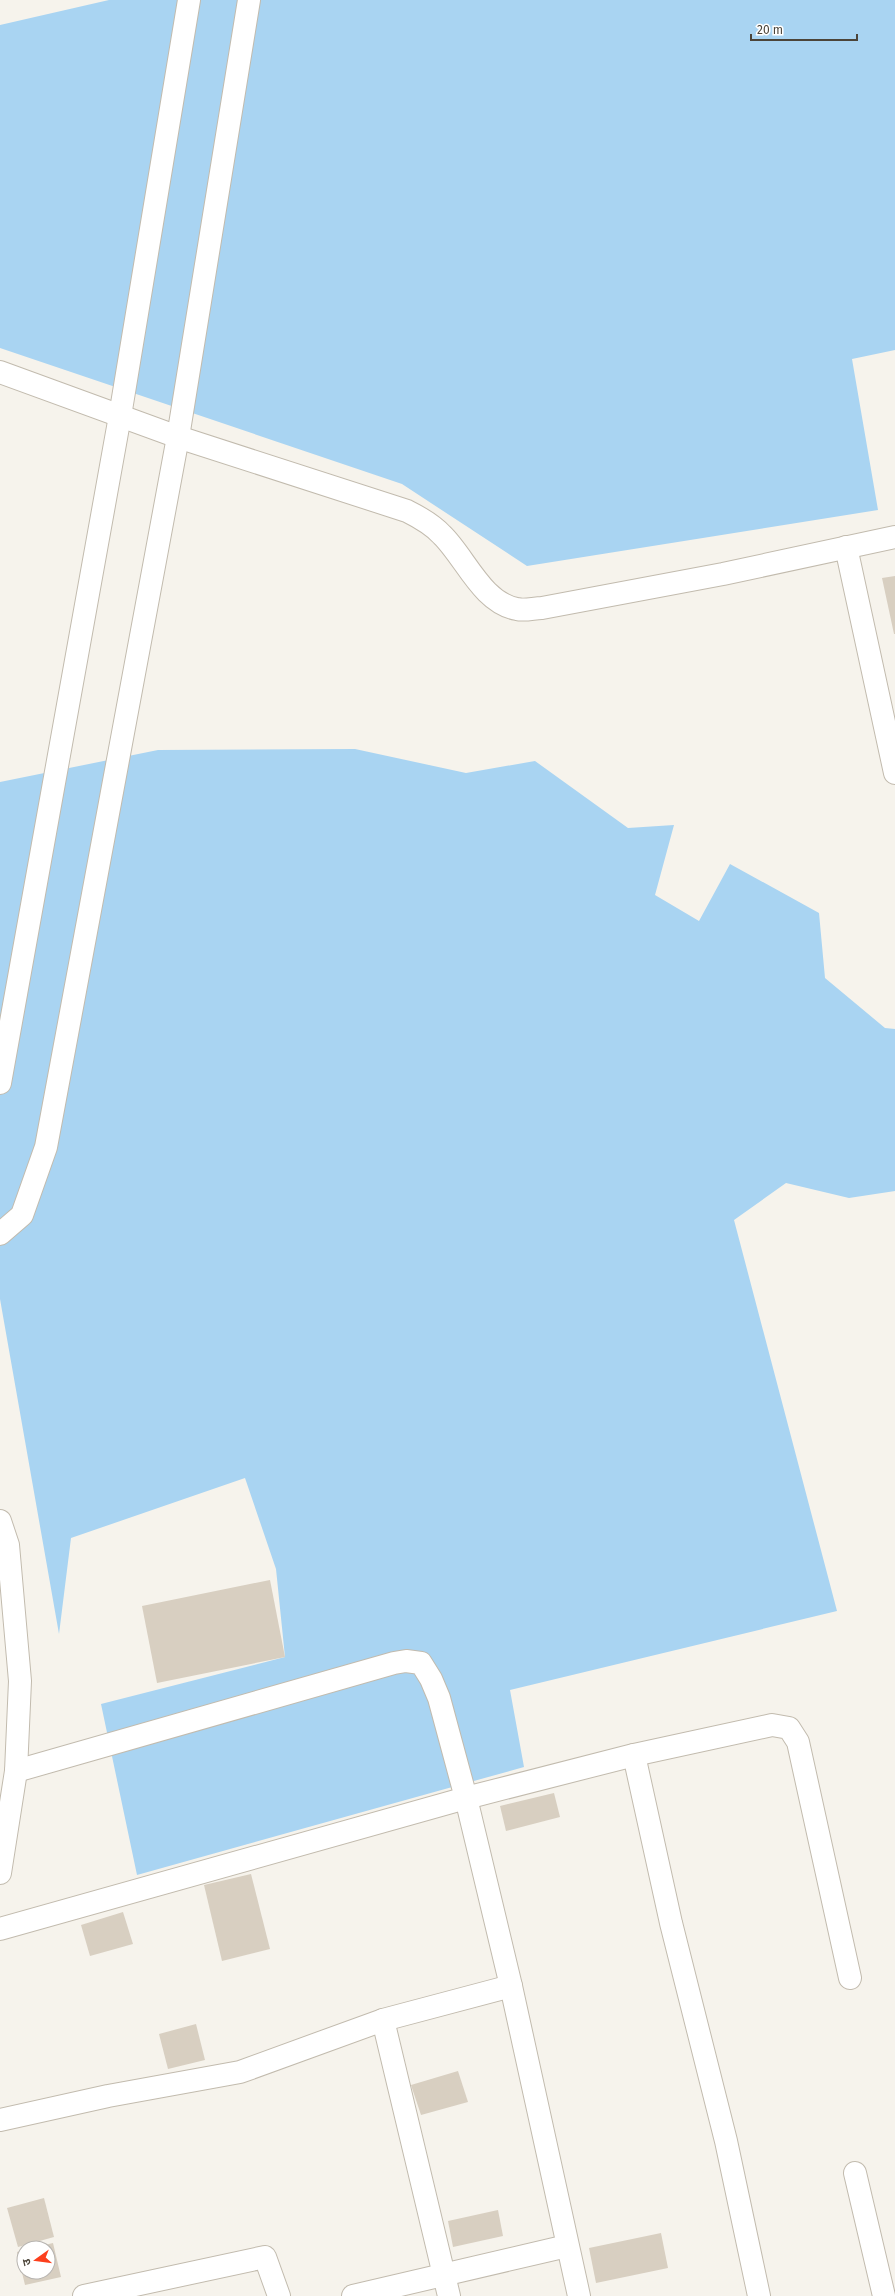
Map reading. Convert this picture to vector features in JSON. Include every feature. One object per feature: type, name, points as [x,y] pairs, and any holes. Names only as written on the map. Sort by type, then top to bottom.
[{"type":"street","points":[[0,1083],[120,416],[189,0]]},
{"type":"street","points":[[0,1234],[22,1215],[46,1147],[178,437],[249,0]]},
{"type":"street","points":[[0,372],[178,437],[406,511],[424,520],[443,535],[479,584],[503,605],[518,610],[542,608],[723,574],[895,537]]},
{"type":"street","points":[[846,548],[895,773]]},
{"type":"street","points":[[0,1522],[8,1545],[20,1681],[16,1771],[0,1873]]},
{"type":"street","points":[[16,1771],[406,1661],[421,1663],[431,1678],[439,1698],[466,1798],[511,1986],[579,2296]]},
{"type":"street","points":[[0,1930],[466,1798],[634,1755],[772,1725],[789,1728],[798,1742],[850,1978]]},
{"type":"street","points":[[634,1755],[671,1923],[726,2141],[759,2296]]},
{"type":"street","points":[[0,2120],[108,2096],[240,2072],[383,2020],[511,1986]]},
{"type":"street","points":[[383,2020],[445,2274],[449,2296]]},
{"type":"street","points":[[855,2173],[884,2296]]},
{"type":"street","points":[[354,2296],[567,2246]]},
{"type":"street","points":[[84,2296],[265,2257],[279,2296]]},
{"type":"water","points":[[109,0],[895,0],[895,350],[852,359],[878,510],[527,566],[402,484],[0,348],[0,25]]},
{"type":"water","points":[[355,749],[466,773],[535,761],[628,828],[674,825],[655,895],[699,921],[730,864],[819,913],[825,978],[885,1028],[895,1029],[895,1191],[849,1198],[786,1183],[734,1220],[837,1611],[510,1690],[524,1767],[137,1875],[101,1704],[285,1657],[276,1569],[245,1478],[71,1538],[59,1634],[0,1299],[0,782],[158,750]]},
{"type":"building","points":[[895,576],[895,634],[894,634],[882,578]]},
{"type":"building","points":[[270,1580],[285,1657],[157,1683],[142,1606]]},
{"type":"building","points":[[554,1793],[560,1817],[506,1831],[500,1806]]},
{"type":"building","points":[[251,1874],[270,1949],[222,1961],[204,1885]]},
{"type":"building","points":[[123,1912],[133,1944],[90,1956],[81,1925]]},
{"type":"building","points":[[196,2024],[205,2060],[168,2069],[159,2034]]},
{"type":"building","points":[[458,2071],[468,2102],[421,2115],[411,2085]]},
{"type":"building","points":[[44,2198],[54,2237],[43,2240],[16,2240],[7,2208]]},
{"type":"building","points":[[498,2210],[503,2236],[453,2247],[448,2221]]},
{"type":"building","points":[[661,2233],[668,2268],[596,2283],[589,2248]]},
{"type":"building","points":[[56,2256],[61,2277],[56,2278]]},
{"type":"building","points":[[24,2280],[48,2280],[25,2285]]}]
